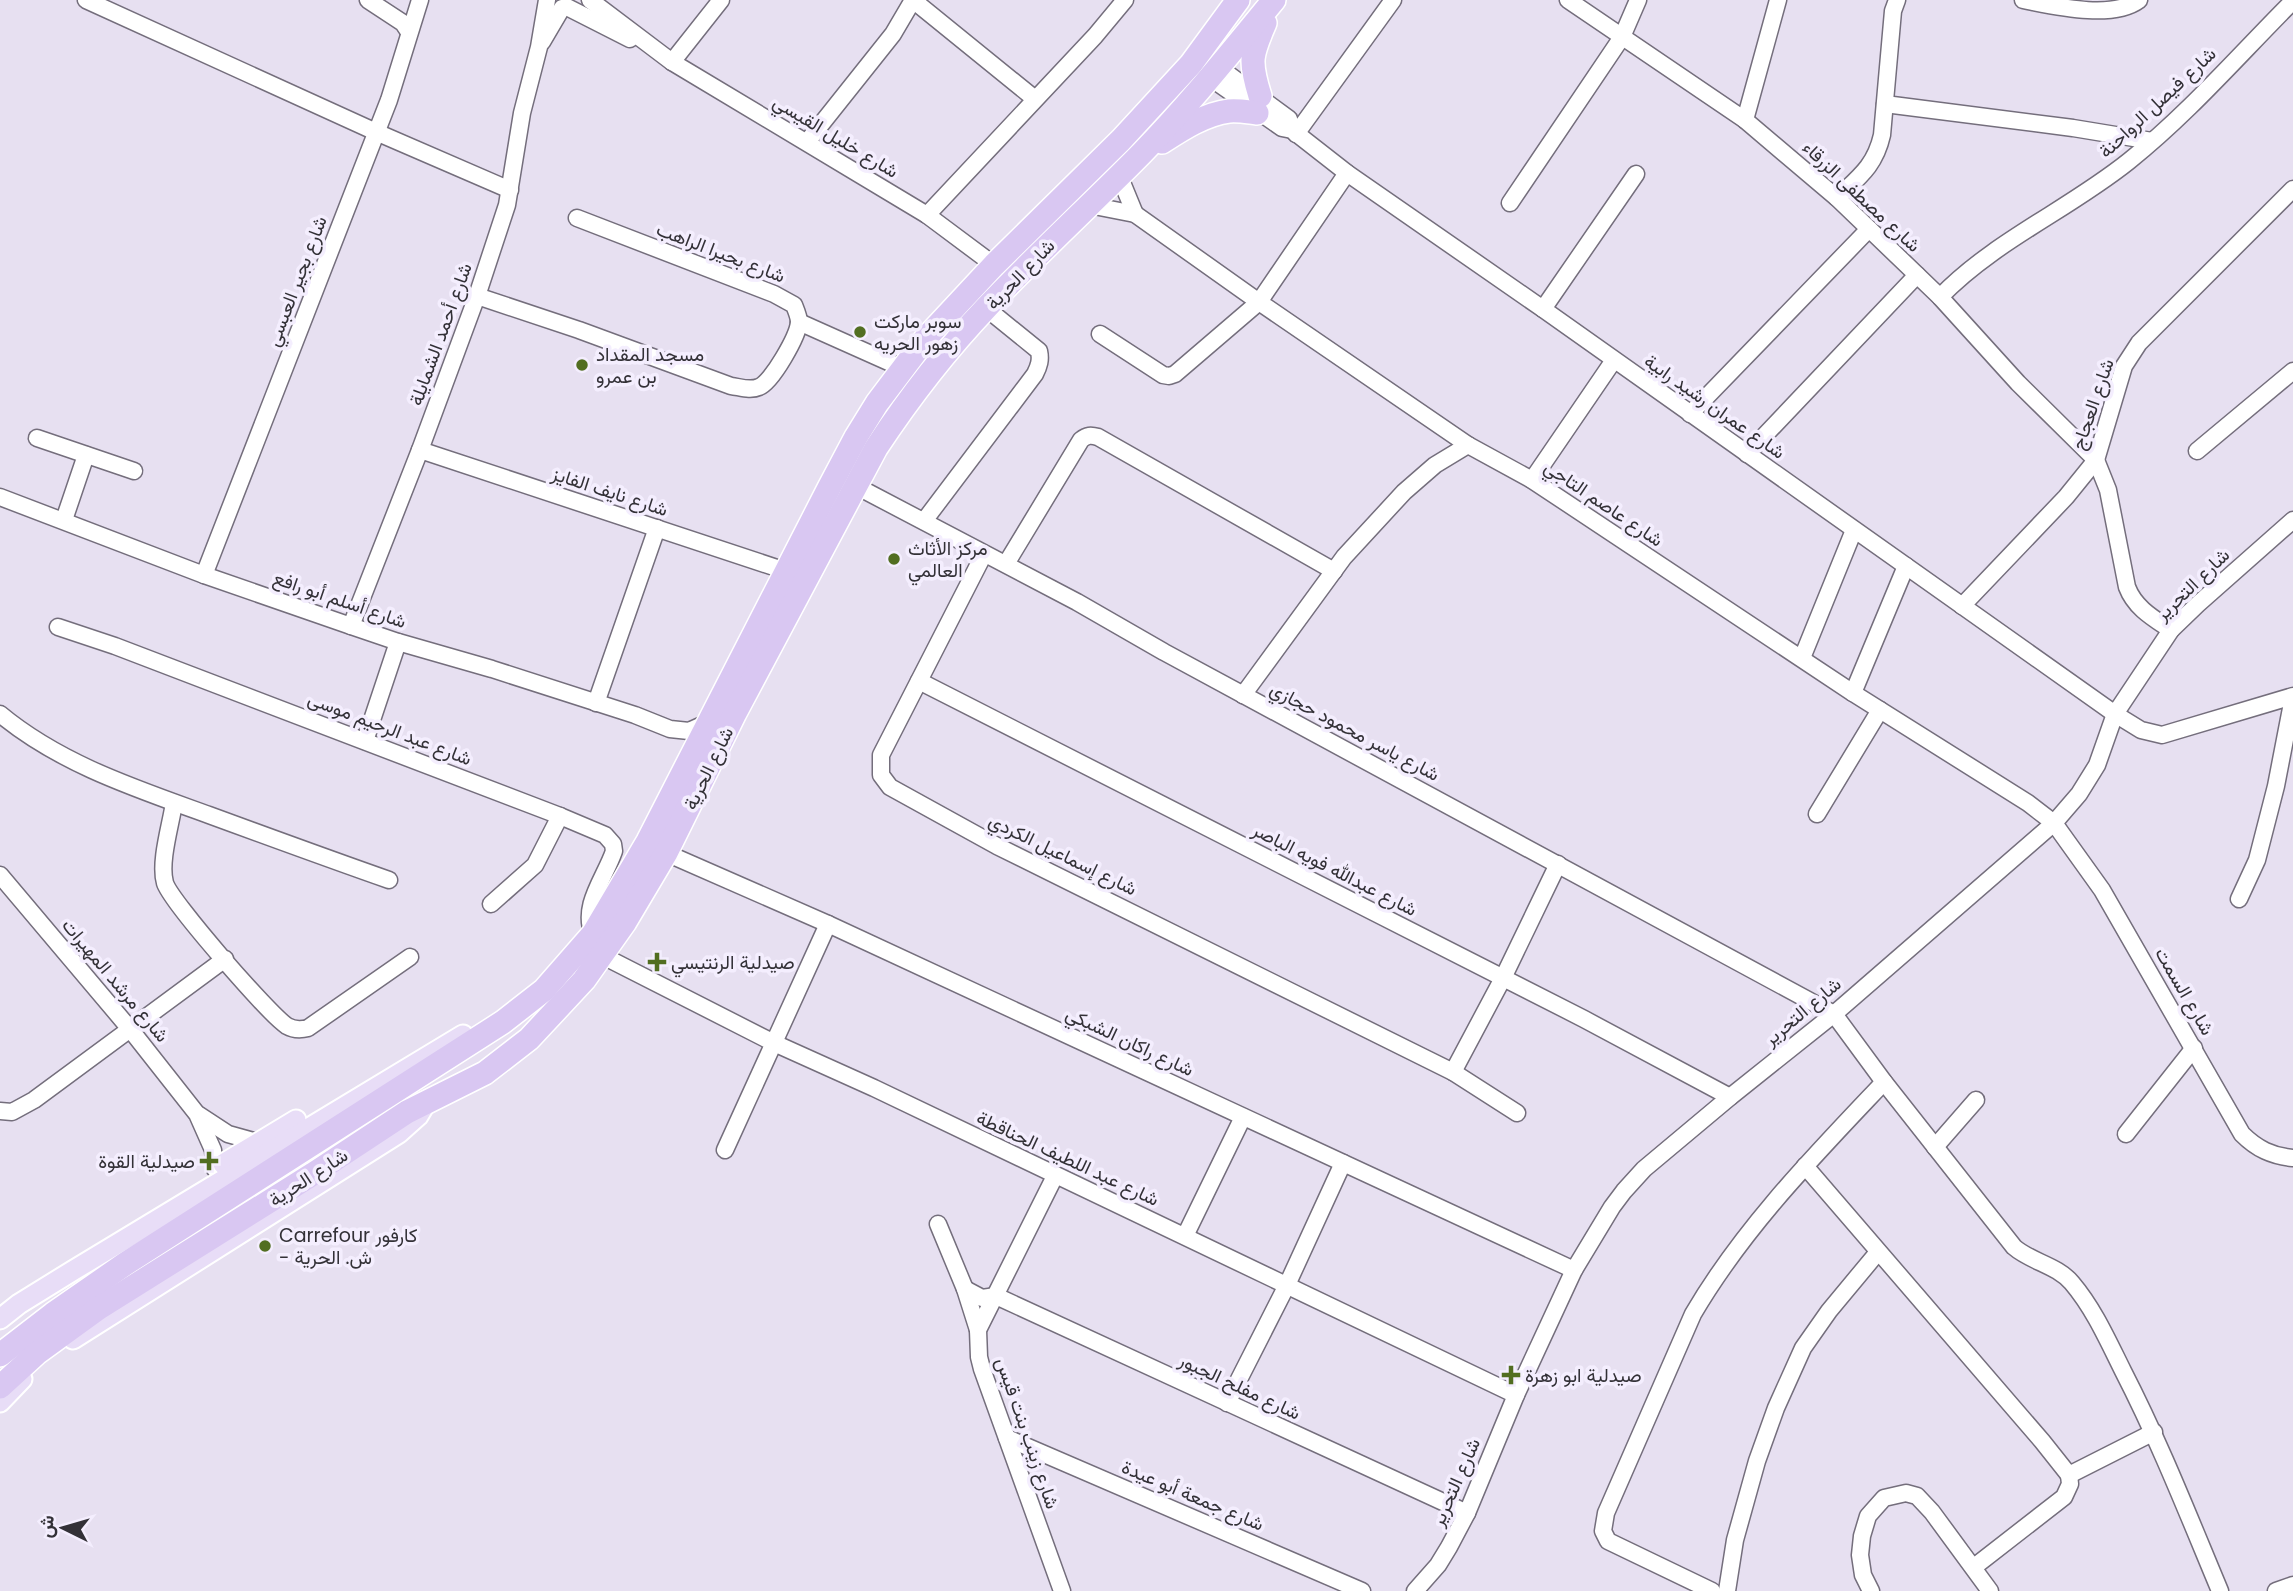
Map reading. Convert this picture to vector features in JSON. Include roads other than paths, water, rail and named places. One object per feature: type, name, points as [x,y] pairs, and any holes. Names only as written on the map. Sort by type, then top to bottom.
[{"type":"highway","name":"شارع الحرية","points":[[0,1355],[36,1326],[125,1264],[503,1022],[544,990],[593,934],[648,841],[856,437],[902,368],[994,265],[1121,141],[1195,58],[1238,0]]},
{"type":"highway","name":"شارع الحرية","points":[[0,1387],[37,1353],[78,1323],[427,1100],[485,1073],[520,1046],[584,980],[625,922],[666,853],[735,713],[856,485],[876,449],[920,385],[986,308],[1141,154],[1215,73],[1274,0]]},
{"type":"highway","points":[[1141,154],[1191,124],[1218,113],[1259,105],[1252,65],[1253,51],[1274,0]]},
{"type":"main road","points":[[0,1319],[74,1270],[401,1072],[471,1031],[488,1023],[503,1022]]},
{"type":"main road","points":[[0,1308],[63,1263],[257,1142],[370,1080],[401,1072]]},
{"type":"main road","points":[[0,1402],[36,1366],[72,1339],[399,1133],[418,1116],[427,1100]]},
{"type":"street","points":[[86,0],[510,190]]},
{"type":"street","points":[[368,0],[403,23],[409,32]]},
{"type":"street","name":"شارع بجير العبسي","points":[[204,575],[376,132],[420,0]]},
{"type":"street","name":"شارع خليل القيسي","points":[[590,0],[672,62],[926,215],[994,265]]},
{"type":"street","points":[[672,62],[721,0]]},
{"type":"street","points":[[807,142],[893,34],[913,0],[1035,99]]},
{"type":"street","points":[[926,215],[1095,36],[1125,0]]},
{"type":"street","points":[[1294,132],[1393,0]]},
{"type":"street","name":"شارع مصطفى الزرقاء","points":[[1568,0],[1745,120],[1837,198],[1940,298],[2018,383],[2096,460]]},
{"type":"street","points":[[1510,202],[1622,37],[1638,0]]},
{"type":"street","points":[[1745,120],[1778,0]]},
{"type":"street","points":[[1837,198],[1875,159],[1882,135],[1893,11],[1897,0]]},
{"type":"street","points":[[2023,0],[2106,11],[2130,6],[2139,0]]},
{"type":"street","name":"شارع فيصل الرواحنة","points":[[1940,298],[1974,264],[2100,182],[2152,141],[2293,1]]},
{"type":"street","name":"شارع خليل القيسي","points":[[560,3],[636,43],[652,48]]},
{"type":"street","name":"شارع أحمد الشمايلة","points":[[352,626],[477,296],[510,190],[522,113],[539,47],[560,3]]},
{"type":"street","name":"شارع عمران رشيد رابية","points":[[1195,58],[1259,105],[1282,128],[1294,132],[1347,173],[2141,730],[2162,735],[2293,697]]},
{"type":"street","points":[[1885,104],[2083,129],[2152,141]]},
{"type":"street","points":[[1100,334],[1163,375],[1169,376],[1259,302],[1347,173]]},
{"type":"street","points":[[1543,309],[1636,174]]},
{"type":"street","points":[[1119,175],[1135,214]]},
{"type":"street","name":"شارع العجاج","points":[[1962,606],[2066,497],[2096,460],[2124,366],[2139,343],[2293,190]]},
{"type":"street","name":"شارع عاصم التاجي","points":[[1089,205],[1135,214],[1468,445],[1532,480],[1853,693],[2054,822]]},
{"type":"street","name":"شارع بحيرا الراهب","points":[[577,218],[788,301],[794,305],[799,321]]},
{"type":"street","points":[[1690,414],[1869,229]]},
{"type":"street","points":[[1747,454],[1917,275]]},
{"type":"street","points":[[477,296],[579,330],[718,382],[753,389],[761,387],[771,379],[799,321],[902,368]]},
{"type":"street","points":[[924,521],[1039,367],[1039,351],[986,308]]},
{"type":"street","points":[[1532,480],[1614,360]]},
{"type":"street","points":[[2197,451],[2290,380]]},
{"type":"street","points":[[1006,564],[1081,440],[1092,436],[1334,571]]},
{"type":"street","points":[[37,438],[134,471]]},
{"type":"street","points":[[1243,695],[1334,571],[1404,492],[1435,465],[1468,445]]},
{"type":"street","name":"شارع نايف الفايز","points":[[420,450],[786,571]]},
{"type":"street","points":[[64,520],[86,455]]},
{"type":"street","points":[[2096,460],[2108,489],[2127,587],[2132,600],[2171,630]]},
{"type":"street","name":"شارع ياسر محمود حجازي","points":[[856,485],[1833,1014]]},
{"type":"street","name":"شارع أسلم أبو رافع","points":[[0,497],[204,575],[398,642],[492,668],[670,729],[689,731],[709,722]]},
{"type":"street","name":"شارع التحرير","points":[[1415,1591],[1438,1565],[1466,1513],[1516,1395],[1574,1270],[1624,1191],[1644,1169],[1833,1014],[2054,822],[2079,794],[2097,765],[2115,714],[2171,630],[2293,520]]},
{"type":"street","points":[[596,703],[656,528]]},
{"type":"street","points":[[1802,658],[1854,530]]},
{"type":"street","name":"شارع إسماعيل الكردي","points":[[984,554],[881,755],[881,775],[890,787],[998,846],[1453,1072],[1517,1113]]},
{"type":"street","points":[[1853,693],[1906,566]]},
{"type":"street","name":"شارع عبد الرحيم موسى","points":[[58,627],[116,646],[605,835],[613,844],[612,857],[590,908],[589,923],[593,934]]},
{"type":"street","points":[[365,741],[398,642]]},
{"type":"street","name":"شارع عبدالله فويه الباصر","points":[[919,681],[1503,978],[1730,1097]]},
{"type":"street","points":[[2239,899],[2257,860],[2276,786],[2293,697]]},
{"type":"street","points":[[1817,814],[1880,710]]},
{"type":"street","points":[[0,714],[31,738],[63,757],[174,803],[389,880]]},
{"type":"street","points":[[670,729],[690,762]]},
{"type":"street","points":[[174,803],[163,871],[165,882],[176,902],[275,1017],[293,1029],[301,1030],[321,1020],[410,957]]},
{"type":"street","points":[[491,904],[535,865],[560,816]]},
{"type":"street","name":"شارع السمت","points":[[2054,822],[2102,890],[2242,1134],[2252,1145],[2265,1152],[2293,1158]]},
{"type":"street","name":"شارع راكان الشبكي","points":[[666,853],[828,923],[1574,1270]]},
{"type":"street","points":[[1453,1072],[1503,978],[1558,864]]},
{"type":"street","name":"شارع مرشد المهيرات","points":[[0,874],[197,1114],[213,1150],[215,1170]]},
{"type":"street","points":[[725,1150],[828,923]]},
{"type":"street","name":"شارع عبد اللطيف الحناقطة","points":[[603,956],[774,1043],[874,1088],[1516,1395]]},
{"type":"street","points":[[0,1111],[12,1112],[34,1100],[225,959]]},
{"type":"street","points":[[1833,1014],[2014,1247],[2072,1282],[2099,1324],[2154,1432],[2220,1591]]},
{"type":"street","points":[[2126,1134],[2194,1048]]},
{"type":"street","points":[[1712,1591],[1608,1541],[1603,1531],[1606,1513],[1697,1306],[1749,1231],[1805,1166],[1884,1082]]},
{"type":"street","points":[[1935,1147],[1976,1100]]},
{"type":"street","name":"شارع مرشد المهيرات","points":[[197,1114],[228,1134],[257,1142]]},
{"type":"street","points":[[1185,1236],[1243,1117]]},
{"type":"street","points":[[1227,1403],[1287,1285],[1343,1163]]},
{"type":"street","points":[[1805,1166],[2069,1475],[2070,1484],[2064,1497],[1974,1567]]},
{"type":"street","points":[[978,1330],[1055,1176]]},
{"type":"street","name":"شارع زينب بنت قيس","points":[[939,1224],[978,1330],[979,1357],[1062,1591]]},
{"type":"street","points":[[1727,1591],[1735,1541],[1757,1461],[1776,1408],[1803,1348],[1829,1311],[1878,1252]]},
{"type":"street","name":"شارع مفلح الجبور","points":[[965,1289],[982,1298],[996,1296],[1466,1513]]},
{"type":"street","points":[[2069,1475],[2154,1432]]},
{"type":"street","name":"شارع جمعة أبو عيدة","points":[[1007,1438],[1362,1591]]},
{"type":"street","points":[[1871,1591],[1863,1575],[1860,1555],[1868,1517],[1884,1498],[1906,1493],[1917,1496],[1990,1591]]},
{"type":"street","points":[[2276,1591],[2293,1585]]},
{"type":"place","name":"سوبر ماركت زهور الحريه","points":[[860,332]]},
{"type":"place","name":"مسجد المقداد بن عمرو","points":[[582,365]]},
{"type":"place","name":"مركز الأثاث العالمي","points":[[894,559]]},
{"type":"place","name":"صيدلية الرنتيسي","points":[[657,962]]},
{"type":"place","name":"صيدلية القوة","points":[[209,1161]]},
{"type":"place","name":"Carrefour كارفور - ش. الحرية","points":[[265,1246]]},
{"type":"place","name":"صيدلية ابو زهرة","points":[[1511,1375]]}]
